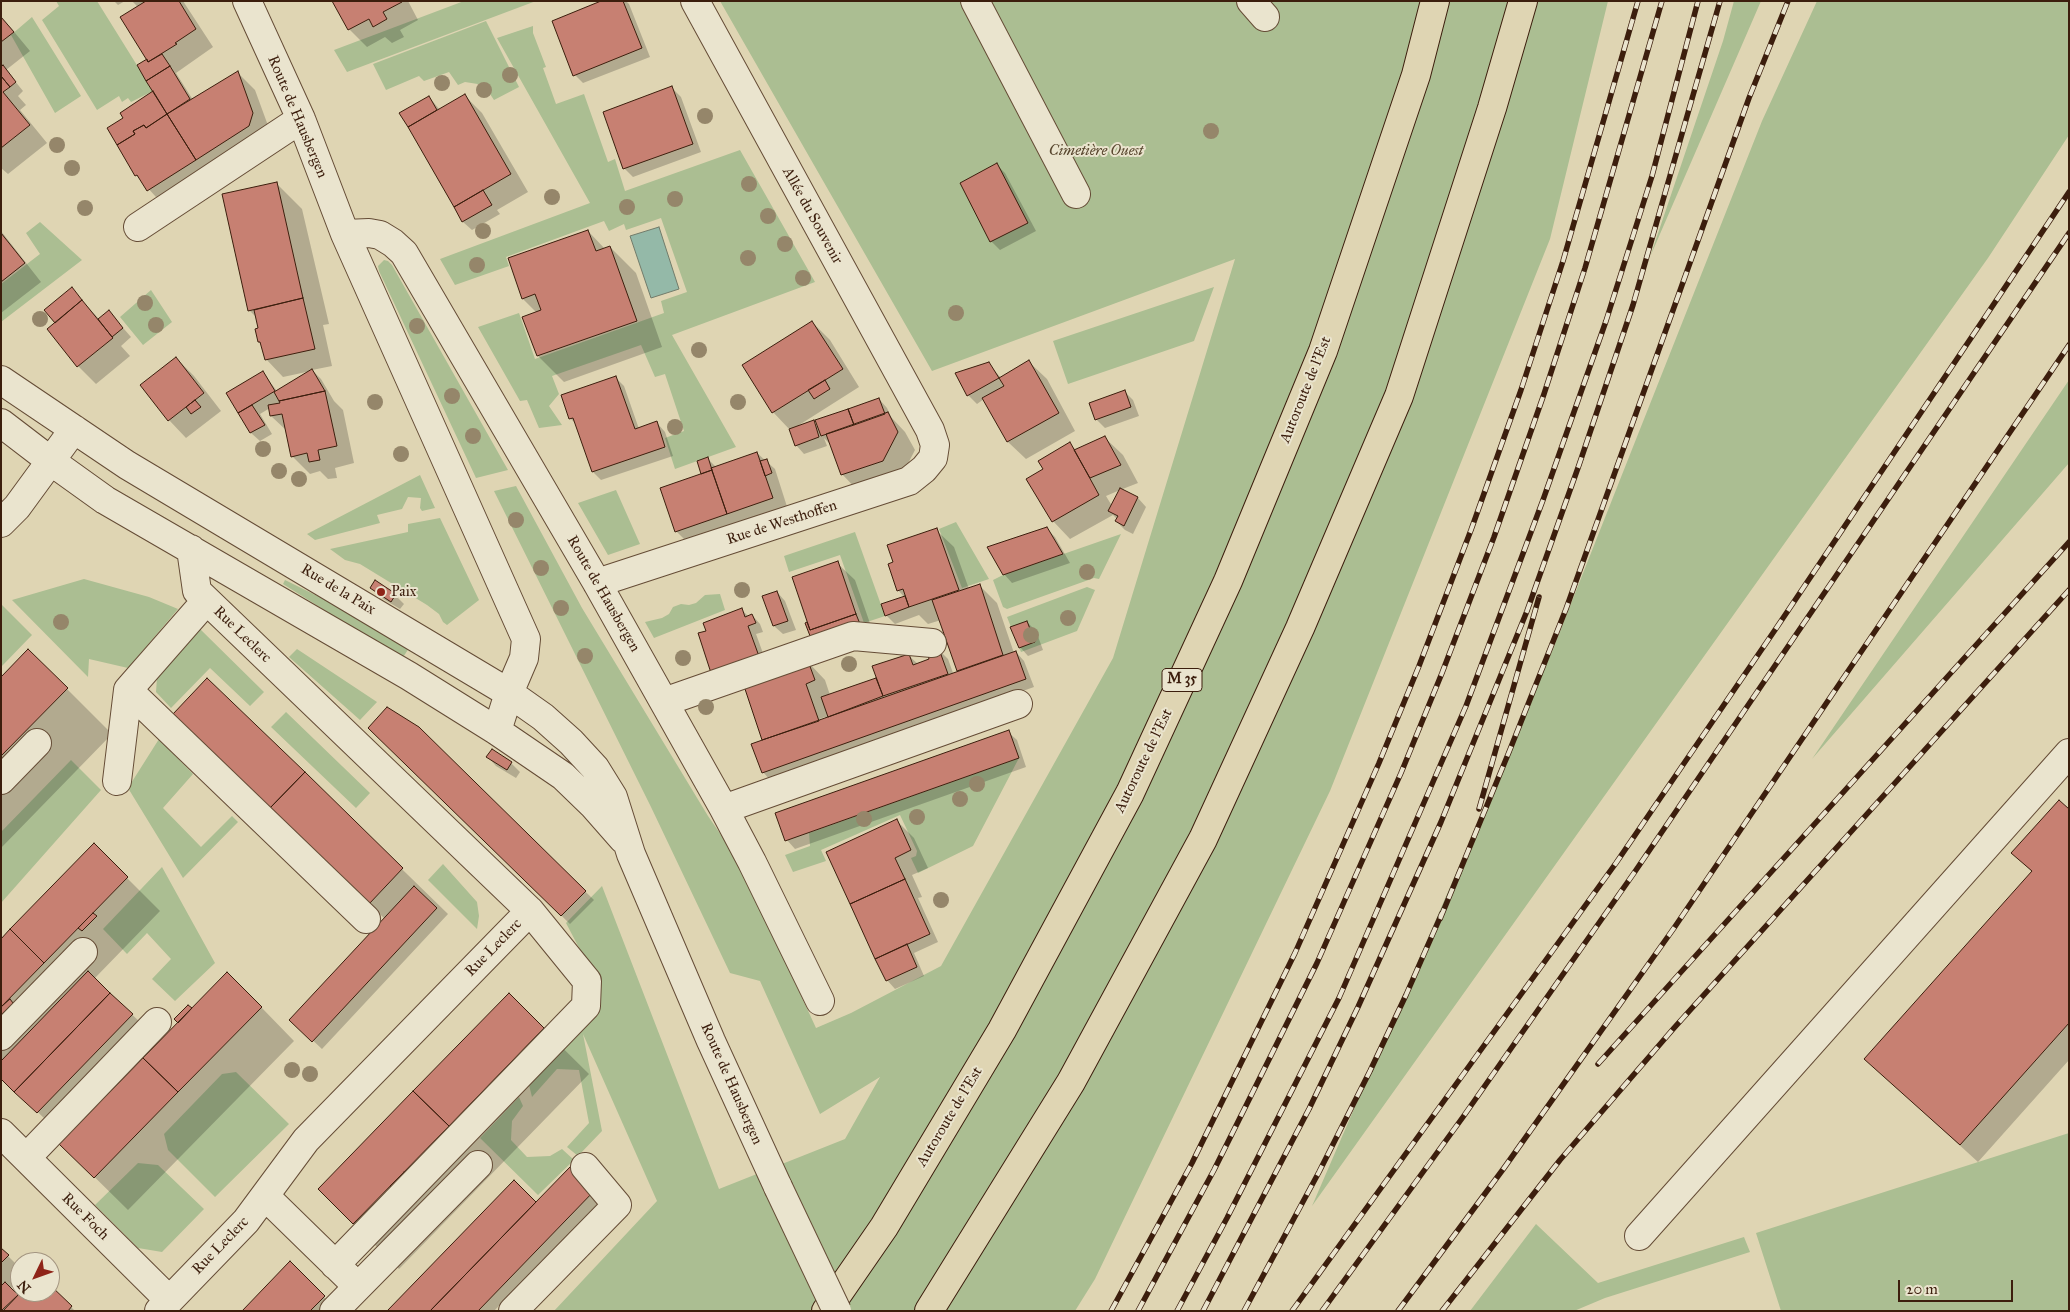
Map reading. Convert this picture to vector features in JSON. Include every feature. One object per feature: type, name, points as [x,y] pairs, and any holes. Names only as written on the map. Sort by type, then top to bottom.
[{"type":"highway","name":"Autoroute de l’Est","points":[[826,1311],[884,1227],[1002,1030],[1130,793],[1228,581],[1323,351],[1416,75],[1435,1]]},
{"type":"highway","points":[[929,1311],[1071,1082],[1198,848],[1300,628],[1399,396],[1492,108],[1523,1]]},
{"type":"street","name":"Route de Hausbergen","points":[[247,1],[301,119],[345,234],[526,639],[524,658],[509,693],[497,731]]},
{"type":"street","name":"Allée du Souvenir","points":[[694,1],[930,430]]},
{"type":"street","points":[[976,1],[1076,194]]},
{"type":"street","points":[[138,228],[301,119]]},
{"type":"street","name":"Route de Hausbergen","points":[[345,234],[369,233],[380,235],[404,253],[597,583],[664,702],[752,862],[820,1001]]},
{"type":"street","name":"Rue de la Paix","points":[[1,380],[127,465],[509,693],[543,717],[571,742],[595,768],[613,797],[628,848]]},
{"type":"street","points":[[1,423],[105,500],[409,676],[497,731],[563,776],[594,806],[628,848]]},
{"type":"street","points":[[1,523],[52,462],[74,429]]},
{"type":"street","name":"Rue de Westhoffen","points":[[597,583],[909,481],[924,469],[932,458],[935,445],[930,430]]},
{"type":"street","name":"Rue Leclerc","points":[[164,1305],[266,1197],[285,1167],[306,1140],[530,911],[197,591],[191,549]]},
{"type":"street","points":[[117,781],[128,690],[206,600]]},
{"type":"street","points":[[664,702],[853,636],[932,642]]},
{"type":"street","points":[[128,690],[366,919]]},
{"type":"street","points":[[724,810],[1018,704]]},
{"type":"street","points":[[1,780],[37,744]]},
{"type":"street","points":[[1639,1236],[2069,753]]},
{"type":"street","name":"Route de Hausbergen","points":[[628,848],[711,1041],[837,1311]]},
{"type":"street","points":[[335,1265],[586,1006],[587,981],[530,911]]},
{"type":"street","points":[[1,1036],[83,952]]},
{"type":"street","points":[[26,1158],[157,1022]]},
{"type":"street","name":"Rue Foch","points":[[1,1133],[164,1305]]},
{"type":"street","points":[[334,1311],[478,1165]]},
{"type":"street","points":[[513,1311],[617,1205],[585,1167]]},
{"type":"street","points":[[266,1197],[358,1286]]},
{"type":"green space","points":[[56,1],[97,1],[153,91],[131,102],[128,98],[122,102],[119,96],[97,110],[42,20],[59,6]]},
{"type":"green space","points":[[464,1],[536,1],[347,72],[334,50]]},
{"type":"green space","name":"Cimetière Ouest","points":[[720,1],[1608,1],[1550,239],[1330,791],[1095,1279],[1075,1311],[554,1311],[657,1201],[583,1034],[602,1131],[578,1156],[567,1147],[589,1123],[579,1070],[557,1069],[532,1097],[529,1085],[581,1031],[590,1019],[599,986],[566,923],[602,886],[719,1189],[845,1139],[880,1077],[820,1114],[760,981],[730,973],[651,807],[494,491],[516,486],[582,608],[708,816],[739,861],[816,1028],[851,1013],[941,966],[1113,658],[1235,259],[932,371]]},
{"type":"green space","points":[[1734,1],[1761,1],[1650,257],[1723,41]]},
{"type":"green space","points":[[1817,1],[2069,1],[2069,135],[1988,258],[1312,1206],[1553,649],[1762,121]]},
{"type":"green space","points":[[32,17],[81,96],[55,113],[11,35]]},
{"type":"green space","points":[[486,21],[519,87],[494,100],[484,85],[465,82],[458,85],[449,72],[424,81],[419,76],[386,90],[373,64]]},
{"type":"green space","points":[[533,26],[533,33],[546,67],[543,68],[556,104],[584,94],[608,162],[615,159],[625,191],[740,150],[815,282],[672,335],[736,447],[675,469],[665,438],[684,431],[665,374],[655,377],[641,345],[552,376],[559,394],[549,406],[562,425],[539,428],[527,400],[520,401],[478,327],[519,313],[535,359],[664,313],[661,301],[687,292],[661,218],[626,230],[624,224],[609,231],[604,221],[506,257],[509,266],[455,285],[440,259],[590,203],[497,38]]},
{"type":"green space","points":[[40,222],[82,260],[1,322],[1,284],[40,254],[26,233]]},
{"type":"green space","points":[[384,260],[392,265],[508,470],[476,478],[379,271],[378,266]]},
{"type":"green space","points":[[1214,287],[1194,341],[1068,384],[1053,341]]},
{"type":"green space","points":[[151,290],[172,322],[143,345],[120,317]]},
{"type":"green space","points":[[2069,380],[2069,463],[1812,759]]},
{"type":"green space","points":[[420,475],[435,508],[422,511],[420,508],[421,498],[408,497],[402,509],[377,515],[380,523],[315,540],[307,534]]},
{"type":"green space","points":[[616,490],[640,544],[608,555],[578,503]]},
{"type":"green space","points":[[440,518],[479,600],[447,625],[439,614],[427,605],[360,564],[345,560],[330,549],[408,532],[408,524]]},
{"type":"green space","points":[[956,522],[989,579],[962,588],[939,529]]},
{"type":"green space","points":[[855,532],[885,616],[864,623],[840,555],[789,572],[784,556]]},
{"type":"green space","points":[[1121,534],[1099,579],[1094,578],[1007,609],[1003,607],[993,580]]},
{"type":"green space","points":[[84,579],[149,597],[178,609],[128,668],[89,659],[88,677],[12,600]]},
{"type":"green space","points":[[285,580],[362,618],[409,648],[402,659],[283,584]]},
{"type":"green space","points":[[1087,587],[1095,590],[1077,631],[1021,652],[1007,617]]},
{"type":"green space","points":[[720,594],[725,610],[654,638],[645,622],[662,618],[669,614],[673,607],[681,604],[689,605],[696,603],[705,595]]},
{"type":"green space","points":[[1,604],[32,635],[1,667]]},
{"type":"green space","points":[[200,629],[264,692],[250,706],[210,668],[171,708],[156,692],[157,678]]},
{"type":"green space","points":[[297,649],[377,702],[360,720],[289,657]]},
{"type":"green space","points":[[286,712],[370,793],[356,808],[271,727]]},
{"type":"green space","points":[[159,739],[193,774],[163,808],[201,847],[232,816],[238,822],[183,878],[128,788]]},
{"type":"green space","points":[[1019,758],[973,846],[918,873],[911,858],[916,856],[917,851],[900,815],[821,850],[826,861],[793,872],[785,855],[810,846],[809,833]]},
{"type":"green space","points":[[71,760],[101,790],[1,903],[1,832]]},
{"type":"green space","points":[[443,864],[477,902],[479,916],[477,929],[428,880]]},
{"type":"green space","points":[[162,867],[215,963],[175,1001],[152,979],[171,959],[147,933],[127,954],[103,929]]},
{"type":"green space","points":[[236,1072],[289,1124],[215,1197],[168,1150],[164,1134],[222,1074]]},
{"type":"green space","points":[[519,1097],[523,1106],[512,1121],[511,1140],[527,1157],[550,1156],[562,1149],[574,1160],[538,1195],[480,1138]]},
{"type":"green space","points":[[2069,1133],[2069,1311],[1781,1311],[1756,1233]]},
{"type":"green space","points":[[138,1163],[158,1165],[204,1209],[162,1252],[138,1248],[95,1205]]},
{"type":"green space","points":[[1536,1224],[1598,1283],[1744,1237],[1750,1252],[1605,1298],[1574,1311],[1470,1311]]},
{"type":"shaded area","points":[[659,227],[679,289],[651,298],[630,236]]},
{"type":"building","points":[[146,1],[179,1],[196,29],[175,43],[177,44],[148,62],[120,17]]},
{"type":"building","points":[[332,1],[402,2],[383,12],[387,19],[373,27],[369,19],[348,30]]},
{"type":"building","points":[[601,1],[623,1],[642,48],[573,76],[552,21]]},
{"type":"building","points":[[1,17],[14,32],[1,42]]},
{"type":"building","points":[[162,54],[170,66],[146,81],[137,65],[147,59],[148,62]]},
{"type":"building","points":[[3,65],[16,82],[10,87],[1,76],[1,67]]},
{"type":"building","points":[[170,66],[190,99],[167,114],[146,81]]},
{"type":"building","points":[[238,71],[253,113],[249,126],[196,160],[167,114]]},
{"type":"building","points":[[1,76],[10,87],[3,92],[30,125],[1,148]]},
{"type":"building","points":[[672,86],[693,144],[623,169],[603,112]]},
{"type":"building","points":[[153,91],[167,114],[146,128],[144,125],[133,131],[135,134],[117,145],[107,128],[123,118],[120,113]]},
{"type":"building","points":[[465,94],[511,174],[454,207],[408,127]]},
{"type":"building","points":[[429,96],[437,110],[408,127],[399,113]]},
{"type":"building","points":[[167,114],[196,160],[147,191],[137,175],[135,176],[117,145],[135,134],[133,131],[144,125],[146,128]]},
{"type":"building","points":[[997,163],[1028,223],[990,242],[960,183]]},
{"type":"building","points":[[277,182],[303,298],[248,311],[222,194]]},
{"type":"building","points":[[483,190],[492,205],[462,222],[454,207]]},
{"type":"building","points":[[588,230],[596,251],[610,246],[637,321],[537,356],[522,317],[541,310],[535,294],[522,299],[508,258]]},
{"type":"building","points":[[1,233],[25,263],[1,282]]},
{"type":"building","points":[[72,287],[82,300],[55,323],[44,310]]},
{"type":"building","points":[[303,298],[315,349],[265,360],[255,329],[258,328],[254,310]]},
{"type":"building","points":[[82,300],[113,338],[77,367],[47,329]]},
{"type":"building","points":[[109,310],[123,328],[112,337],[98,319]]},
{"type":"building","points":[[812,321],[843,369],[772,413],[742,365]]},
{"type":"building","points":[[176,357],[204,393],[168,421],[140,385]]},
{"type":"building","points":[[1029,360],[1059,413],[1007,442],[982,398],[1004,386],[999,378]]},
{"type":"building","points":[[989,362],[999,378],[967,396],[955,373]]},
{"type":"building","points":[[312,369],[325,391],[279,401],[274,392]]},
{"type":"building","points":[[263,371],[275,391],[238,413],[226,393]]},
{"type":"building","points":[[616,376],[635,429],[657,421],[665,447],[592,472],[573,418],[569,419],[561,395]]},
{"type":"building","points":[[825,380],[830,389],[814,399],[808,390]]},
{"type":"building","points":[[1125,390],[1131,407],[1095,420],[1089,403]]},
{"type":"building","points":[[325,391],[337,446],[318,450],[320,460],[309,462],[307,453],[291,457],[282,414],[270,416],[268,405]]},
{"type":"building","points":[[879,398],[885,414],[854,425],[848,409]]},
{"type":"building","points":[[195,400],[201,407],[191,414],[186,407]]},
{"type":"building","points":[[252,405],[265,425],[250,433],[238,413]]},
{"type":"building","points":[[848,409],[854,425],[821,436],[815,420]]},
{"type":"building","points":[[888,412],[898,432],[883,461],[841,475],[826,434]]},
{"type":"building","points":[[814,420],[819,437],[795,446],[789,429]]},
{"type":"building","points":[[1105,436],[1121,465],[1090,478],[1074,450]]},
{"type":"building","points":[[1070,442],[1099,495],[1052,522],[1026,479],[1043,469],[1038,461]]},
{"type":"building","points":[[757,452],[773,498],[727,514],[711,468]]},
{"type":"building","points":[[708,457],[712,470],[701,474],[697,461]]},
{"type":"building","points":[[767,459],[772,473],[765,476],[760,461]]},
{"type":"building","points":[[712,470],[727,514],[675,532],[660,488]]},
{"type":"building","points":[[1120,488],[1138,497],[1124,526],[1115,521],[1118,516],[1108,511]]},
{"type":"building","points":[[1047,527],[1063,554],[1003,575],[987,547]]},
{"type":"building","points":[[937,528],[959,590],[909,607],[903,589],[897,591],[888,564],[893,562],[887,545]]},
{"type":"building","points":[[838,561],[856,614],[810,630],[792,577]]},
{"type":"building","points":[[375,580],[396,594],[391,602],[370,588]]},
{"type":"building","points":[[980,584],[1003,655],[957,671],[932,600]]},
{"type":"building","points":[[777,591],[788,621],[773,626],[762,596]]},
{"type":"building","points":[[905,596],[909,607],[885,616],[881,604]]},
{"type":"building","points":[[742,608],[745,617],[752,614],[756,623],[748,626],[760,659],[712,676],[698,633],[706,631],[703,623]]},
{"type":"building","points":[[856,614],[860,624],[812,641],[805,623],[807,622],[810,630]]},
{"type":"building","points":[[1027,621],[1035,642],[1019,648],[1010,627]]},
{"type":"building","points":[[28,649],[68,688],[1,756],[1,677]]},
{"type":"building","points":[[939,649],[948,674],[883,696],[872,666],[909,654],[913,665],[929,659],[927,653]]},
{"type":"building","points":[[1016,651],[1026,679],[762,773],[751,744]]},
{"type":"building","points":[[808,661],[815,680],[806,684],[819,721],[762,740],[743,683]]},
{"type":"building","points":[[207,678],[305,772],[270,808],[173,714]]},
{"type":"building","points":[[876,678],[883,696],[828,717],[821,697]]},
{"type":"building","points":[[387,707],[419,727],[586,891],[561,916],[368,728]]},
{"type":"building","points":[[1009,730],[1019,758],[785,841],[775,813]]},
{"type":"building","points":[[492,749],[512,762],[507,770],[486,757]]},
{"type":"building","points":[[305,772],[403,868],[369,904],[270,808]]},
{"type":"building","points":[[2059,800],[2069,809],[2069,1023],[1960,1145],[1864,1059],[2032,871],[2011,853]]},
{"type":"building","points":[[897,819],[911,850],[895,858],[905,879],[850,904],[826,852]]},
{"type":"building","points":[[94,843],[128,877],[44,963],[10,929]]},
{"type":"building","points":[[905,879],[930,934],[875,959],[850,904]]},
{"type":"building","points":[[414,886],[437,908],[312,1042],[289,1020]]},
{"type":"building","points":[[93,913],[97,916],[82,931],[78,928]]},
{"type":"building","points":[[10,929],[44,963],[1,1007],[1,939]]},
{"type":"building","points":[[907,944],[917,967],[886,981],[875,959]]},
{"type":"building","points":[[88,971],[110,993],[14,1092],[1,1079],[1,1061]]},
{"type":"building","points":[[227,972],[262,1007],[178,1092],[143,1058]]},
{"type":"building","points":[[110,993],[133,1014],[37,1113],[14,1092]]},
{"type":"building","points":[[509,993],[544,1028],[449,1126],[413,1091]]},
{"type":"building","points":[[10,999],[13,1003],[1,1015],[1,1007]]},
{"type":"building","points":[[188,1005],[192,1008],[178,1023],[174,1019]]},
{"type":"building","points":[[143,1058],[178,1092],[94,1178],[59,1144]]},
{"type":"building","points":[[413,1091],[449,1126],[353,1224],[318,1189]]},
{"type":"building","points":[[571,1166],[596,1189],[478,1311],[430,1311]]},
{"type":"building","points":[[404,1172],[408,1176],[394,1190],[390,1186]]},
{"type":"building","points":[[514,1180],[536,1202],[430,1311],[387,1311]]},
{"type":"building","points":[[1,1248],[9,1255],[1,1263]]},
{"type":"building","points":[[290,1261],[325,1296],[310,1311],[242,1311]]},
{"type":"building","points":[[5,1282],[10,1287],[11,1302],[1,1311],[1,1286]]},
{"type":"building","points":[[60,1295],[72,1306],[68,1311],[3,1311],[12,1302],[60,1302]]},
{"type":"railway","points":[[1111,1311],[1192,1163],[1295,953],[1379,763],[1419,666],[1471,530],[1521,390],[1563,261],[1638,1]]},
{"type":"railway","points":[[1138,1311],[1214,1170],[1317,963],[1401,773],[1442,673],[1494,537],[1544,394],[1585,268],[1662,1]]},
{"type":"railway","points":[[1177,1311],[1227,1218],[1339,998],[1466,706],[1543,500],[1606,321],[1652,176],[1698,1]]},
{"type":"railway","points":[[1203,1311],[1309,1109],[1358,1007],[1441,822],[1527,611],[1633,305],[1720,1]]},
{"type":"railway","points":[[1440,919],[1566,609],[1749,98],[1788,1]]},
{"type":"railway","points":[[1292,1311],[1616,863],[2069,192]]},
{"type":"railway","points":[[1322,1311],[1463,1117],[1634,873],[2069,233]]},
{"type":"railway","points":[[1398,1311],[1504,1168],[1674,928],[2069,345]]},
{"type":"railway","points":[[1598,1064],[2069,542]]},
{"type":"railway","points":[[1442,1311],[1560,1160],[1674,1028],[2069,590]]},
{"type":"railway","points":[[1479,809],[1539,597]]},
{"type":"railway","points":[[1244,1311],[1319,1172],[1370,1071],[1442,913]]},
{"type":"place","name":"Paix","points":[[381,592]]}]
